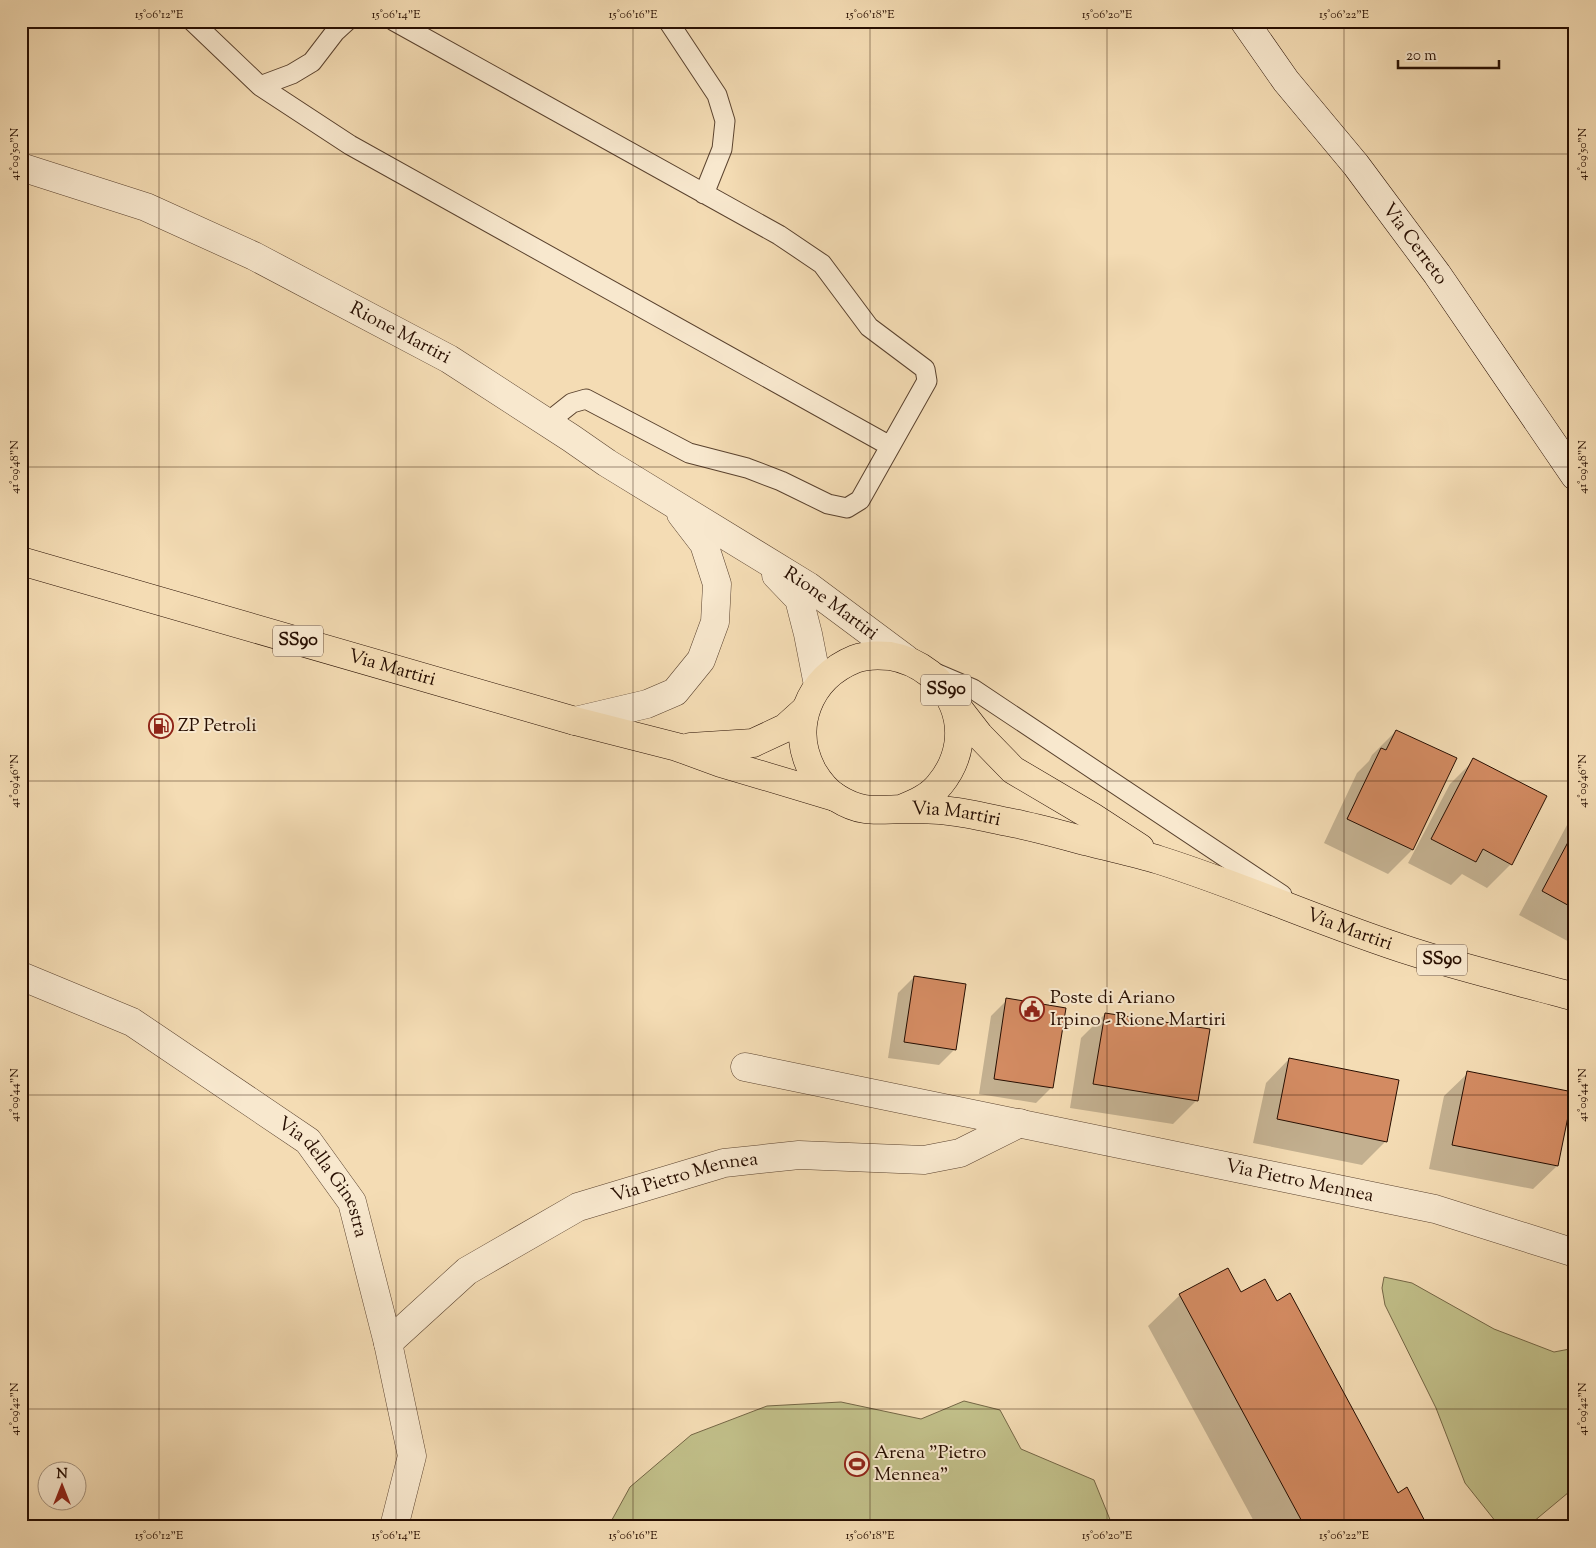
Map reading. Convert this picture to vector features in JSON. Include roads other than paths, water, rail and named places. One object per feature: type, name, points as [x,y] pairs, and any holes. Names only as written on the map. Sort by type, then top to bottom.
[{"type":"main road","name":"Via Martiri","points":[[21,561],[575,720],[676,747],[721,764],[835,797],[856,808],[878,812],[901,809],[948,811],[1011,823],[1158,860],[1412,952],[1575,998]]},
{"type":"main road","name":"Via Martiri","points":[[835,797],[818,780],[806,759],[802,735],[805,710],[810,697],[818,685],[836,669],[858,658],[882,655],[916,664],[941,683],[979,735],[1013,770],[1091,816],[1158,860]]},
{"type":"main road","name":"Via Martiri","points":[[901,809],[922,800],[939,785],[952,766],[959,744],[958,720],[951,698]]},
{"type":"main road","name":"Via Martiri","points":[[676,747],[753,743],[785,728],[805,710]]},
{"type":"street","name":"Via Cerreto","points":[[1244,21],[1286,81],[1356,165],[1437,274],[1575,476]]},
{"type":"street","name":"Rione Martiri","points":[[21,167],[146,207],[254,256],[449,359],[548,422],[607,463],[808,586],[916,664]]},
{"type":"street","points":[[575,720],[647,704],[675,692],[701,660],[715,622],[717,584],[704,544],[674,504]]},
{"type":"street","name":"Rione Martiri","points":[[752,551],[799,599],[818,685]]},
{"type":"street","name":"Via della Ginestra","points":[[21,976],[132,1022],[308,1141],[352,1202],[388,1344],[412,1456],[394,1527]]},
{"type":"street","name":"Via Pietro Mennea","points":[[745,1067],[1435,1209],[1575,1253]]},
{"type":"street","name":"Via Pietro Mennea","points":[[388,1344],[467,1271],[578,1207],[724,1163],[799,1155],[924,1160],[960,1153],[1020,1123]]},
{"type":"lane","points":[[192,21],[260,86],[350,145],[890,446]]},
{"type":"lane","points":[[260,86],[292,74],[312,62],[335,32],[347,21]]},
{"type":"lane","points":[[394,21],[779,236],[822,264],[869,328],[925,369],[927,381],[860,500],[847,508],[828,504],[781,481],[747,468],[689,453],[586,399],[572,403],[548,422]]},
{"type":"lane","points":[[671,22],[718,95],[725,121],[722,149],[704,194]]},
{"type":"lane","points":[[916,664],[973,690],[1312,915]]},
{"type":"place","name":"ZP Petroli","points":[[161,726]]},
{"type":"place","name":"Poste di Ariano Irpino - Rione Martiri","points":[[1032,1009]]},
{"type":"place","name":"Arena \"Pietro Mennea\"","points":[[857,1464]]}]
